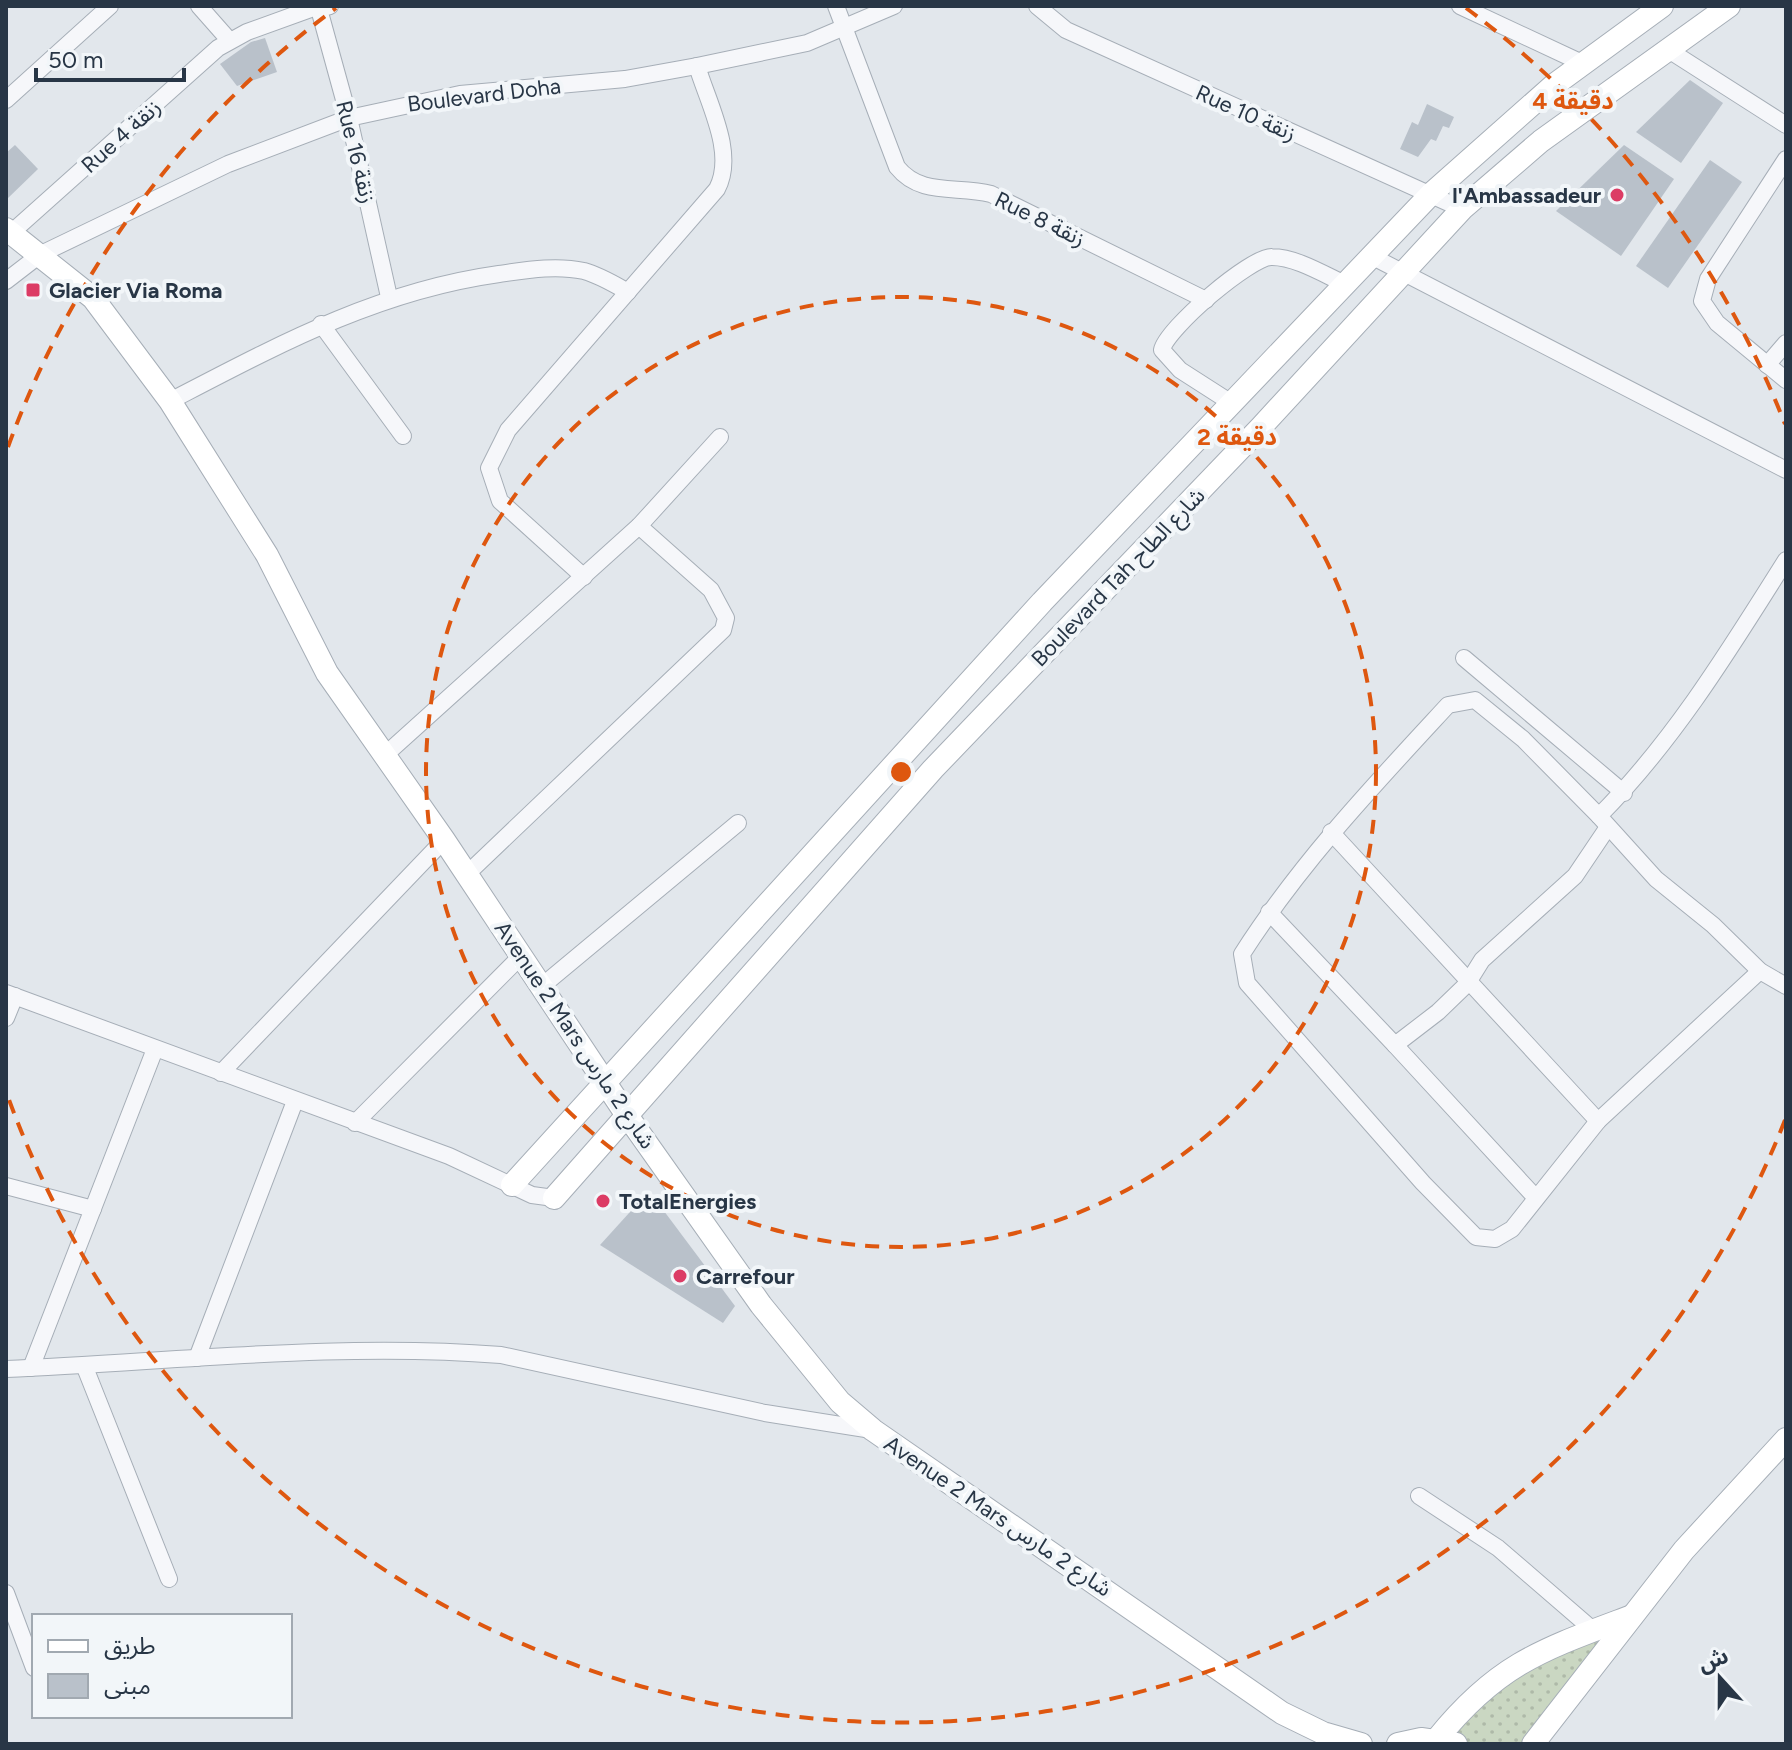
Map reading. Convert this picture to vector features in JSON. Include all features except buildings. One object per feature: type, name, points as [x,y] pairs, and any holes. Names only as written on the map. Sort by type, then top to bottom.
[{"type":"street","points":[[6,100],[110,6]]},
{"type":"street","points":[[199,6],[229,40]]},
{"type":"street","name":"Rue 8 زنقة","points":[[836,6],[897,167],[909,179],[926,188],[960,188],[991,194],[1206,300]]},
{"type":"street","name":"Boulevard Doha","points":[[6,281],[41,254],[228,164],[349,118],[460,94],[625,79],[697,66],[807,43],[894,6]]},
{"type":"street","name":"Rue 10 زنقة","points":[[1037,6],[1066,30],[1462,209]]},
{"type":"street","points":[[1460,6],[1582,63]]},
{"type":"street","name":"Boulevard Tah شارع الطاح","points":[[512,1185],[1042,602],[1431,194],[1582,63],[1662,6]]},
{"type":"street","name":"Boulevard Tah شارع الطاح","points":[[554,1198],[933,769],[1261,427],[1462,209],[1541,141],[1729,6]]},
{"type":"street","name":"Rue 4 زنقة","points":[[8,231],[229,40],[323,7]]},
{"type":"street","name":"Rue 16 زنقة","points":[[323,7],[389,297]]},
{"type":"street","points":[[1667,49],[1786,125]]},
{"type":"street","points":[[584,577],[500,501],[489,468],[508,430],[703,207],[725,174],[724,156],[697,66]]},
{"type":"street","points":[[1786,159],[1713,271],[1703,295],[1708,314],[1786,380]]},
{"type":"street","name":"Avenue 2 Mars شارع 2 مارس","points":[[8,231],[74,279],[105,312],[170,401],[260,542],[311,646],[607,1081],[626,1114],[761,1305],[840,1402],[873,1430],[1282,1713],[1323,1733],[1361,1744]]},
{"type":"street","points":[[1233,404],[1170,362],[1162,350],[1168,336],[1206,300],[1250,266],[1269,256],[1282,258],[1347,285]]},
{"type":"street","points":[[1373,257],[1786,470]]},
{"type":"street","points":[[170,401],[321,324],[389,297],[479,277],[541,268],[584,271],[628,292]]},
{"type":"street","points":[[321,324],[403,436]]},
{"type":"street","points":[[1767,365],[1786,343]]},
{"type":"street","points":[[385,755],[639,526],[720,437]]},
{"type":"street","points":[[467,874],[723,630],[726,618],[711,590],[639,526]]},
{"type":"street","points":[[1395,1045],[1467,984],[1482,960],[1575,876],[1604,822],[1712,676],[1786,560]]},
{"type":"street","points":[[1464,658],[1624,793]]},
{"type":"street","points":[[1760,971],[1598,1121],[1512,1229],[1495,1239],[1476,1237],[1423,1183],[1247,983],[1242,954],[1269,912],[1331,832],[1448,705],[1475,700],[1523,739],[1656,879],[1713,925],[1760,971],[1786,986]]},
{"type":"street","points":[[542,986],[738,823]]},
{"type":"street","points":[[1331,832],[1467,984],[1598,1121]]},
{"type":"street","points":[[221,1073],[444,840]]},
{"type":"street","points":[[1269,912],[1536,1198]]},
{"type":"street","points":[[355,1123],[522,955]]},
{"type":"street","points":[[6,1018],[10,995],[449,1156],[532,1195],[554,1198]]},
{"type":"street","points":[[31,1368],[155,1049]]},
{"type":"street","points":[[197,1358],[295,1101]]},
{"type":"street","points":[[6,1186],[93,1209]]},
{"type":"street","points":[[6,1369],[337,1351],[501,1355],[765,1413],[873,1430]]},
{"type":"street","points":[[84,1365],[169,1579]]},
{"type":"street","points":[[1533,1744],[1724,1503],[1786,1439]]},
{"type":"street","points":[[1419,1496],[1498,1548],[1593,1630]]},
{"type":"street","points":[[6,1593],[32,1663]]},
{"type":"street","points":[[1398,1744],[1446,1742],[1468,1702],[1497,1676],[1531,1656],[1633,1615]]},
{"type":"street","name":"Avenue 2 Mars شارع 2 مارس","points":[[1282,1713],[1308,1744]]},
{"type":"green space","points":[[1616,1628],[1526,1744],[1469,1744],[1449,1736],[1518,1673]]},
{"type":"place","name":"l'Ambassadeur","points":[[1617,195]]},
{"type":"place","name":"Glacier Via Roma","points":[[33,290]]},
{"type":"place","name":"TotalEnergies","points":[[603,1201]]},
{"type":"place","name":"Carrefour","points":[[680,1276]]}]
